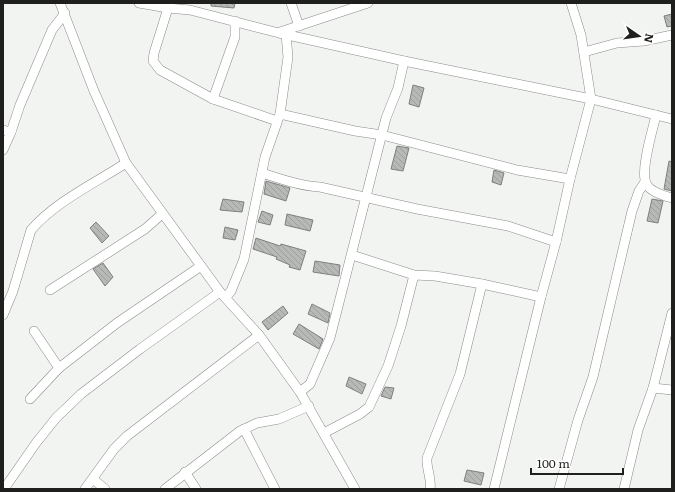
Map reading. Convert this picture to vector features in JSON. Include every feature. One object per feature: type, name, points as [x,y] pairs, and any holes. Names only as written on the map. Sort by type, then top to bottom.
[{"type":"street","points":[[60,3],[94,91],[126,163],[201,266],[259,335],[300,392],[355,489]]},
{"type":"street","points":[[139,3],[168,8],[189,6],[235,21],[282,33],[404,61],[591,99],[672,119]]},
{"type":"street","points":[[291,3],[299,26]]},
{"type":"street","points":[[282,33],[368,3]]},
{"type":"street","points":[[494,489],[591,99],[581,35],[571,3]]},
{"type":"street","points":[[168,8],[154,53],[153,61],[160,70],[213,99],[278,117],[382,135],[498,166],[570,179]]},
{"type":"street","points":[[3,150],[7,131],[20,105],[52,30],[65,13]]},
{"type":"street","points":[[213,99],[235,37],[235,21]]},
{"type":"street","points":[[4,489],[56,418],[81,394],[140,349],[231,290],[244,259],[265,158],[278,117],[288,57],[282,33]]},
{"type":"street","points":[[584,52],[617,43],[644,41],[672,35]]},
{"type":"street","points":[[300,392],[310,384],[330,338],[386,118],[398,88],[404,61]]},
{"type":"street","points":[[559,489],[578,420],[593,376],[632,211],[639,191],[645,182],[648,147],[656,115]]},
{"type":"street","points":[[3,315],[13,291],[30,230],[37,222],[64,201],[126,163]]},
{"type":"street","points":[[262,173],[298,184],[320,186],[417,209],[508,226],[556,242]]},
{"type":"street","points":[[645,182],[653,190],[672,198]]},
{"type":"street","points":[[50,290],[145,229],[162,214]]},
{"type":"street","points":[[352,255],[414,275],[435,276],[482,284],[541,297]]},
{"type":"street","points":[[30,399],[59,368],[117,323],[201,266]]},
{"type":"street","points":[[324,433],[369,408],[388,366],[401,326],[414,275]]},
{"type":"street","points":[[430,489],[430,481],[426,467],[427,458],[460,374],[482,284]]},
{"type":"street","points":[[624,489],[638,430],[653,388],[672,313]]},
{"type":"street","points":[[34,331],[59,368]]},
{"type":"street","points":[[85,489],[114,449],[127,436],[259,335]]},
{"type":"street","points":[[653,388],[672,390]]},
{"type":"street","points":[[165,489],[185,472],[244,429],[257,423],[279,419],[309,406]]},
{"type":"street","points":[[244,429],[275,489]]},
{"type":"street","points":[[185,472],[196,489]]},
{"type":"street","points":[[92,479],[105,489]]},
{"type":"building","points":[[211,3],[235,3],[234,8],[211,6]]},
{"type":"building","points":[[672,14],[672,26],[667,27],[664,16]]},
{"type":"building","points":[[413,85],[424,88],[419,107],[409,104]]},
{"type":"building","points":[[397,146],[409,148],[403,171],[391,169]]},
{"type":"building","points":[[669,161],[672,162],[672,191],[664,189]]},
{"type":"building","points":[[494,170],[504,173],[501,185],[492,182]]},
{"type":"building","points":[[266,181],[290,188],[286,201],[264,194]]},
{"type":"building","points":[[223,199],[244,202],[242,212],[220,210]]},
{"type":"building","points":[[652,199],[663,201],[658,223],[647,221]]},
{"type":"building","points":[[262,211],[273,215],[270,225],[258,222]]},
{"type":"building","points":[[287,214],[313,220],[310,231],[285,225]]},
{"type":"building","points":[[96,222],[109,236],[102,243],[90,228]]},
{"type":"building","points":[[225,227],[238,230],[235,240],[223,238]]},
{"type":"building","points":[[256,238],[280,246],[281,244],[306,251],[300,270],[289,267],[290,265],[276,259],[277,257],[253,249]]},
{"type":"building","points":[[315,261],[340,265],[339,276],[313,272]]},
{"type":"building","points":[[103,263],[113,277],[105,286],[93,269]]},
{"type":"building","points":[[312,304],[330,313],[328,323],[308,314]]},
{"type":"building","points":[[283,306],[288,313],[268,330],[262,322]]},
{"type":"building","points":[[299,324],[323,339],[319,349],[293,334]]},
{"type":"building","points":[[349,377],[366,384],[362,394],[346,386]]},
{"type":"building","points":[[385,387],[394,388],[391,399],[381,396]]},
{"type":"building","points":[[467,470],[484,473],[481,485],[464,481]]}]
